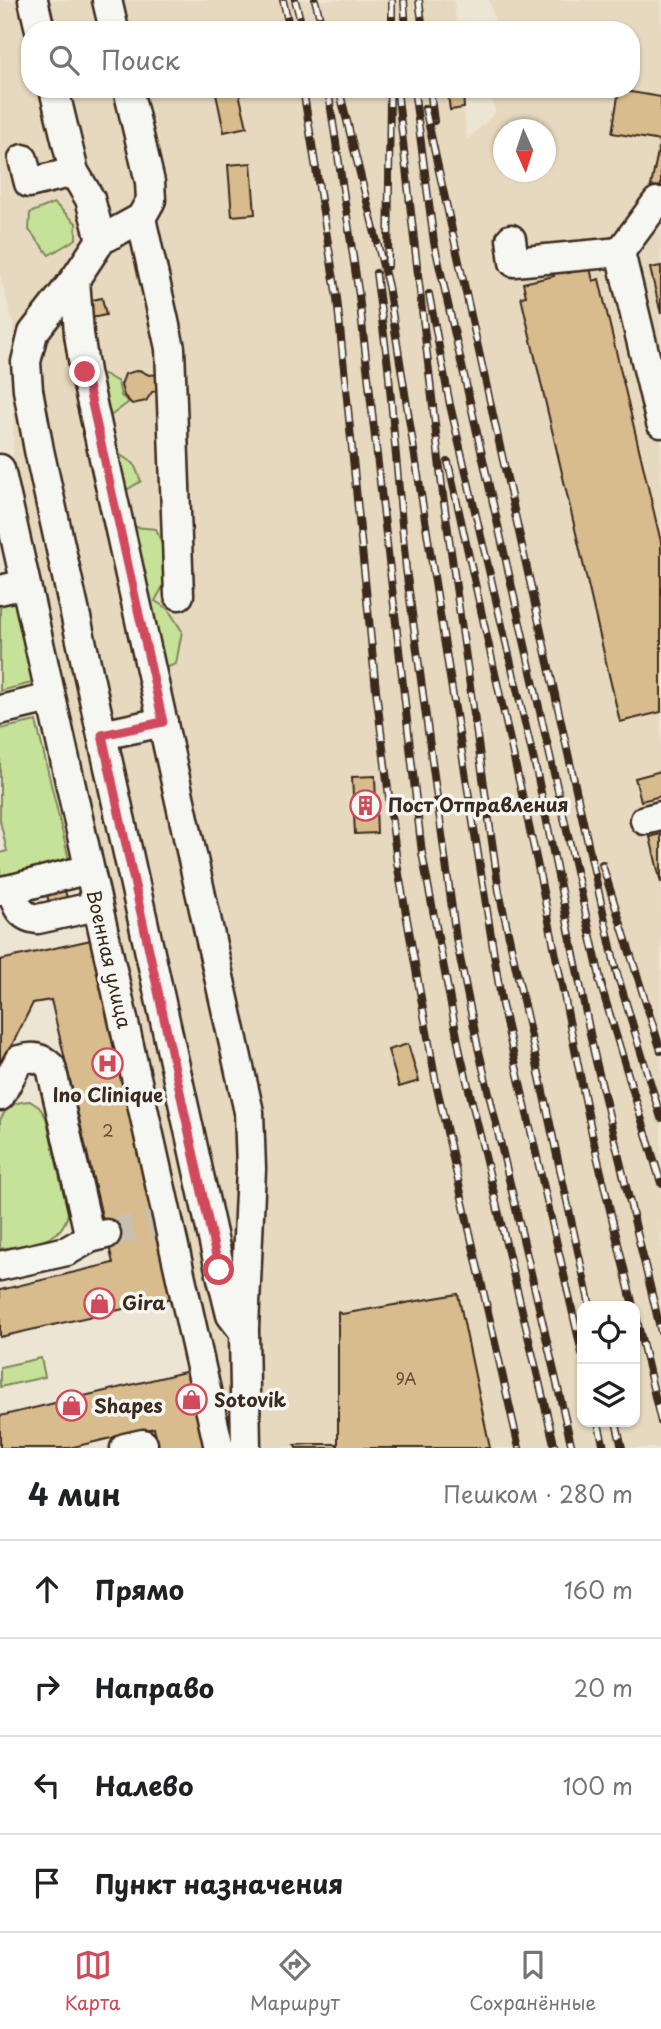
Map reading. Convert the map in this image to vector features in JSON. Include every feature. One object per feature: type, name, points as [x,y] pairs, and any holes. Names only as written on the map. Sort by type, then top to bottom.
[{"type":"street","points":[[33,0],[38,21]]},
{"type":"street","points":[[107,0],[112,21]]},
{"type":"street","points":[[56,98],[74,172],[90,199],[101,240]]},
{"type":"street","points":[[130,98],[150,182],[151,200],[141,218],[101,240],[33,333],[26,362],[28,390],[219,1270],[232,1315],[244,1332]]},
{"type":"street","points":[[23,159],[29,183],[74,172]]},
{"type":"street","points":[[661,202],[657,202],[621,252],[661,424]]},
{"type":"street","points":[[141,218],[170,348],[179,595]]},
{"type":"street","points":[[511,239],[514,262],[621,252]]},
{"type":"street","points":[[75,279],[85,372],[249,1112],[251,1169],[244,1332],[246,1448]]},
{"type":"street","name":"Военная улица","points":[[0,469],[12,587],[50,698],[187,1332],[219,1448]]},
{"type":"street","points":[[0,710],[50,698]]},
{"type":"street","points":[[102,735],[163,722]]},
{"type":"street","points":[[89,869],[6,890],[21,913],[30,918],[38,919],[97,906]]},
{"type":"street","points":[[0,1096],[19,1060],[30,1056],[43,1059],[51,1067],[98,1236],[67,1251],[0,1266]]},
{"type":"street","points":[[125,1448],[142,1444],[143,1448]]},
{"type":"shaded area","points":[[0,0],[454,0],[456,21],[21,21],[21,98],[463,98],[467,140],[495,113],[492,98],[640,98],[640,21],[495,21],[489,0],[661,0],[661,1448],[230,1448],[13,458],[13,323],[0,276]]},
{"type":"green space","points":[[54,203],[76,223],[76,239],[49,255],[29,230],[30,213]]},
{"type":"green space","points":[[104,374],[118,382],[121,396],[129,402],[105,420],[119,454],[134,464],[141,481],[117,496],[124,526],[156,529],[162,544],[168,577],[155,601],[168,609],[182,631],[176,664],[157,671],[89,420],[88,385],[96,376]]},
{"type":"green space","points":[[21,600],[40,681],[0,691],[0,605]]},
{"type":"green space","points":[[36,721],[70,864],[0,880],[0,853],[7,851],[0,821],[0,729]]},
{"type":"green space","points":[[30,1101],[39,1107],[46,1117],[68,1213],[64,1224],[51,1237],[31,1244],[0,1249],[0,1120],[12,1106]]},
{"type":"green space","points":[[41,1358],[45,1377],[0,1387],[0,1367]]},
{"type":"building","points":[[640,94],[661,97],[661,141],[612,133],[618,98],[640,98]]},
{"type":"building","points":[[217,98],[240,98],[247,127],[224,132]]},
{"type":"building","points":[[448,98],[463,98],[464,108],[450,110]]},
{"type":"building","points":[[661,141],[661,187],[651,186]]},
{"type":"building","points":[[251,163],[255,214],[232,216],[228,165]]},
{"type":"building","points":[[661,266],[661,314],[650,268]]},
{"type":"building","points":[[590,268],[593,281],[599,279],[661,542],[661,712],[620,722],[521,297],[526,296],[523,283],[554,276],[553,273]]},
{"type":"building","points":[[102,298],[106,315],[91,318],[87,301]]},
{"type":"building","points":[[139,370],[149,375],[160,374],[163,389],[152,392],[146,401],[132,404],[124,396],[121,385],[125,374]]},
{"type":"building","points":[[661,771],[661,796],[641,801],[635,778]]},
{"type":"building","name":"Пост Отправления","points":[[375,776],[377,833],[355,834],[352,777]]},
{"type":"building","points":[[661,834],[661,883],[650,837]]},
{"type":"building","points":[[64,887],[69,905],[51,910],[46,891]]},
{"type":"building","points":[[91,940],[172,1298],[0,1337],[0,1290],[113,1263],[51,1000],[33,1003],[0,1069],[0,960]]},
{"type":"building","points":[[408,1044],[419,1081],[399,1087],[388,1050]]},
{"type":"building","points":[[458,1294],[490,1448],[338,1448],[338,1312],[342,1314]]},
{"type":"building","points":[[189,1371],[207,1448],[158,1448],[154,1428],[69,1448],[0,1448],[0,1416]]},
{"type":"building","points":[[337,1444],[338,1448],[296,1448],[295,1445]]},
{"type":"tunnel","points":[[106,1234],[156,1222]]},
{"type":"railway","points":[[283,0],[288,21]]},
{"type":"railway","points":[[295,0],[301,21]]},
{"type":"railway","points":[[315,0],[321,21]]},
{"type":"railway","points":[[392,0],[392,21]]},
{"type":"railway","points":[[404,0],[405,21]]},
{"type":"railway","points":[[419,0],[422,21]]},
{"type":"railway","points":[[304,98],[337,298],[376,690],[397,863],[437,1088],[519,1448]]},
{"type":"railway","points":[[329,98],[359,296],[422,853],[460,1052],[555,1448]]},
{"type":"railway","points":[[341,98],[388,286],[502,1005],[577,1331]]},
{"type":"railway","points":[[388,266],[390,98]]},
{"type":"railway","points":[[398,98],[443,495],[499,891],[589,1301]]},
{"type":"railway","points":[[415,98],[434,242],[602,986]]},
{"type":"railway","points":[[431,98],[434,121]]},
{"type":"railway","points":[[425,108],[618,979]]},
{"type":"railway","points":[[376,273],[388,366],[406,569],[456,938],[478,1047],[572,1448]]},
{"type":"railway","points":[[429,294],[450,405],[538,778],[594,1053],[661,1332]]},
{"type":"railway","points":[[448,462],[537,862],[593,1139],[632,1301]]},
{"type":"railway","points":[[602,864],[661,1051]]},
{"type":"railway","points":[[616,970],[661,1118]]},
{"type":"railway","points":[[599,979],[661,1183]]},
{"type":"railway","points":[[640,1333],[661,1422]]},
{"type":"railway","points":[[599,1427],[604,1448]]},
{"type":"railway","points":[[617,1427],[622,1448]]},
{"type":"place","name":"Пост Отправления","points":[[365,805]]},
{"type":"place","name":"Ino Clinique","points":[[108,1064]]},
{"type":"place","name":"Gira","points":[[99,1303]]},
{"type":"place","name":"Sotovik","points":[[191,1400]]},
{"type":"place","name":"Shapes","points":[[71,1406]]},
{"type":"route","points":[[85,372],[163,722],[102,735],[219,1270]]}]
